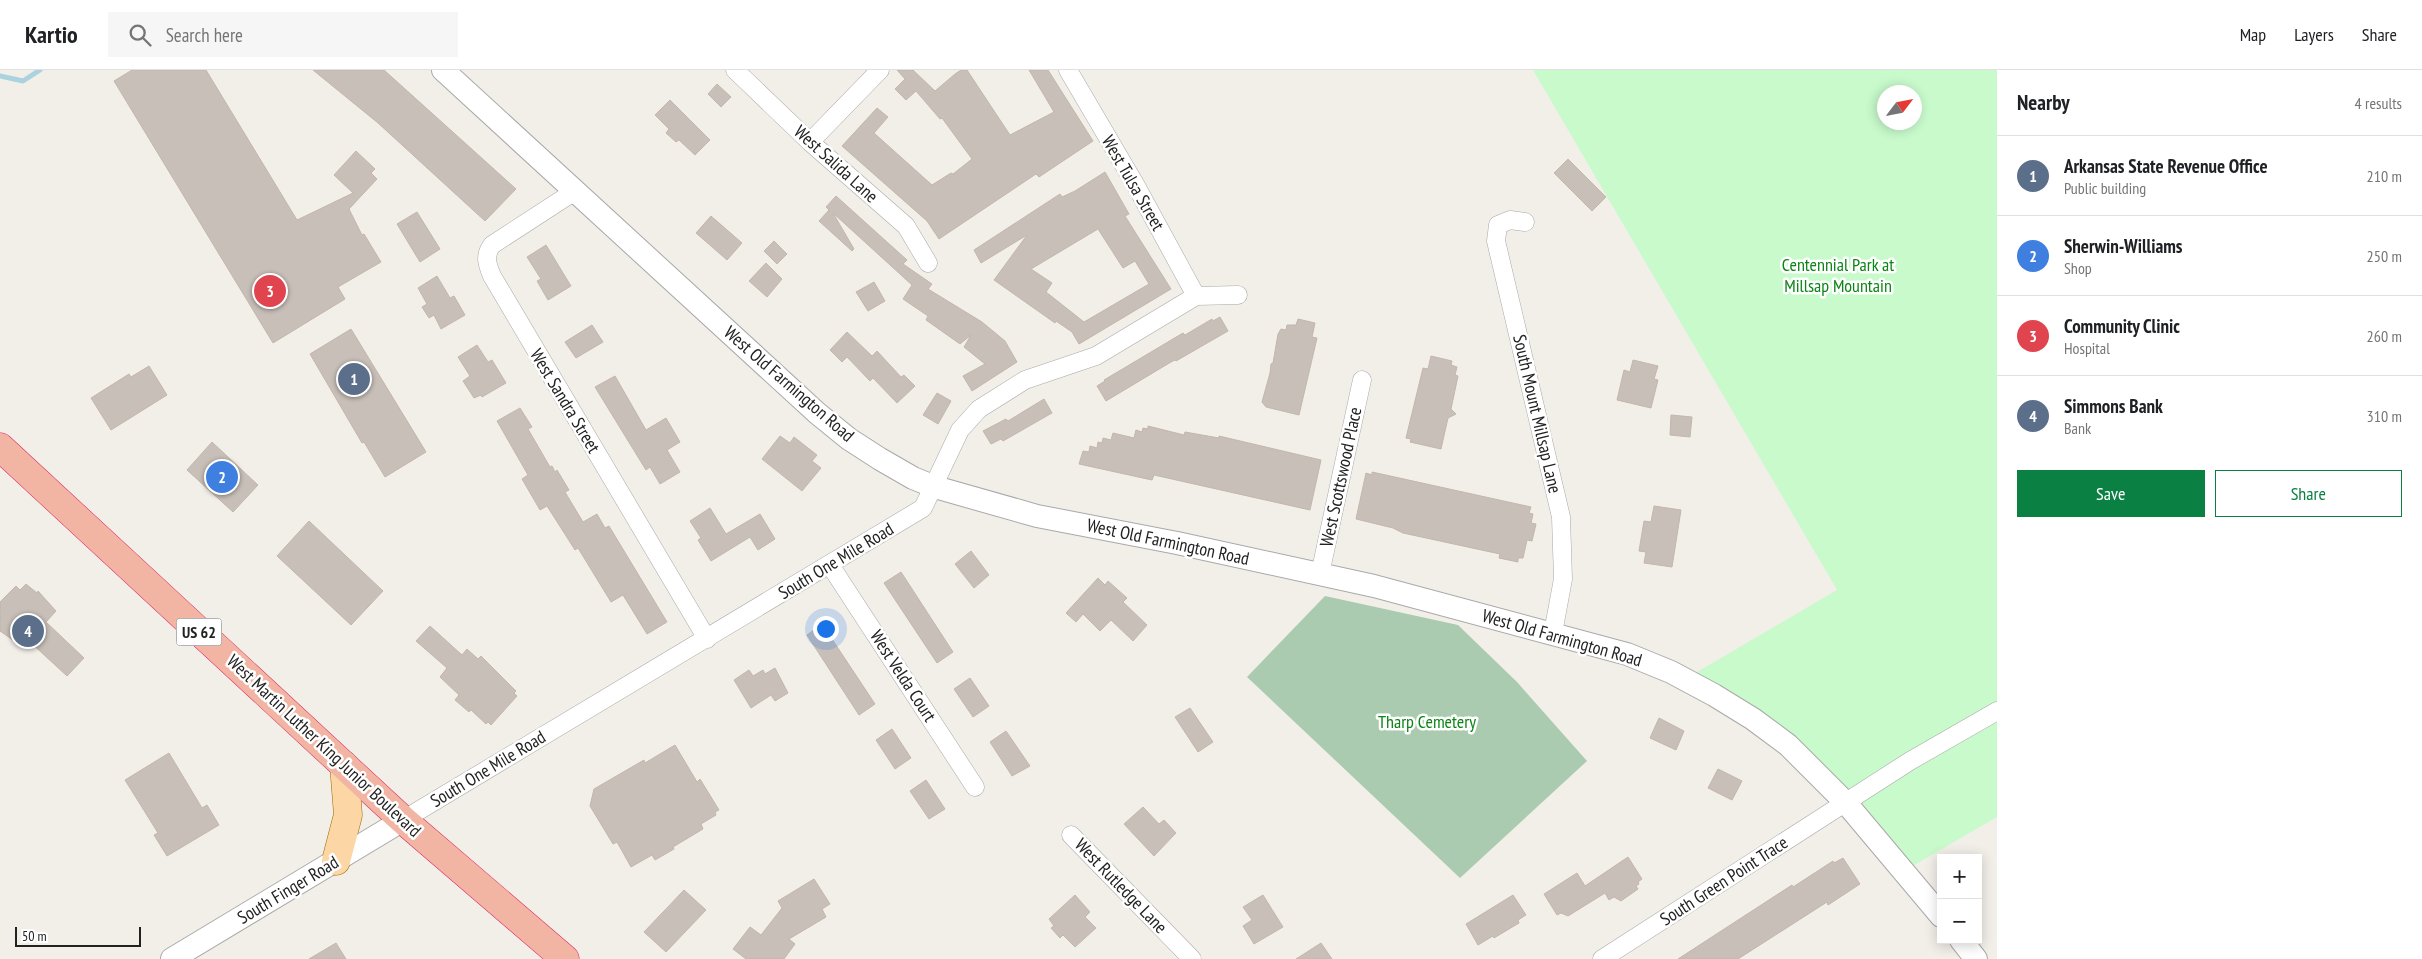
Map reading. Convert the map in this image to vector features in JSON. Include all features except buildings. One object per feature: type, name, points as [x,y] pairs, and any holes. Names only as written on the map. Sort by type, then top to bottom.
[{"type":"highway","name":"West Martin Luther King Junior Boulevard","points":[[0,447],[403,820],[565,959]]},
{"type":"main road","points":[[336,861],[348,815],[344,766]]},
{"type":"street","name":"West Salida Lane","points":[[735,70],[810,142],[906,226],[928,263]]},
{"type":"street","points":[[810,142],[880,70]]},
{"type":"street","name":"West Tulsa Street","points":[[1068,70],[1135,184],[1196,296]]},
{"type":"street","name":"West Old Farmington Road","points":[[450,72],[575,191],[817,413],[850,439],[913,478],[935,487],[1037,516],[1178,543],[1320,574],[1553,633],[1627,654],[1671,672],[1753,719],[1788,745],[1846,802],[1937,911]]},
{"type":"street","name":"West Sandra Street","points":[[575,191],[492,245],[487,253],[487,264],[492,276],[707,639]]},
{"type":"street","name":"South Mount Millsap Lane","points":[[1525,222],[1510,220],[1498,225],[1496,241],[1561,517],[1564,547],[1563,579],[1553,633]]},
{"type":"street","name":"South One Mile Road","points":[[403,820],[923,508],[935,487],[960,430],[979,409],[1025,380],[1096,356],[1196,296],[1238,295]]},
{"type":"street","name":"West Scottswood Place","points":[[1320,574],[1362,380]]},
{"type":"street","name":"West Velda Court","points":[[830,565],[976,787]]},
{"type":"street","name":"South Green Point Trace","points":[[1602,959],[1910,761],[1997,711]]},
{"type":"street","name":"South Finger Road","points":[[172,959],[403,820]]},
{"type":"street","name":"West Rutledge Lane","points":[[1071,835],[1192,959]]},
{"type":"street","points":[[1964,944],[1976,959]]},
{"type":"green space","name":"Centennial Park at Millsap Mountain","points":[[1533,70],[1997,70],[1997,817],[1904,871],[1846,803],[1685,679],[1837,590]]},
{"type":"green space","name":"Tharp Cemetery","points":[[1325,596],[1458,625],[1517,682],[1587,761],[1460,878],[1247,677]]},
{"type":"waterway","points":[[0,76],[23,81],[40,70]]},
{"type":"place","name":"Community Clinic","points":[[270,291]]},
{"type":"place","name":"Arkansas State Revenue Office","points":[[354,379]]},
{"type":"place","name":"Sherwin-Williams","points":[[222,477]]},
{"type":"place","name":"Simmons Bank","points":[[28,631]]}]
